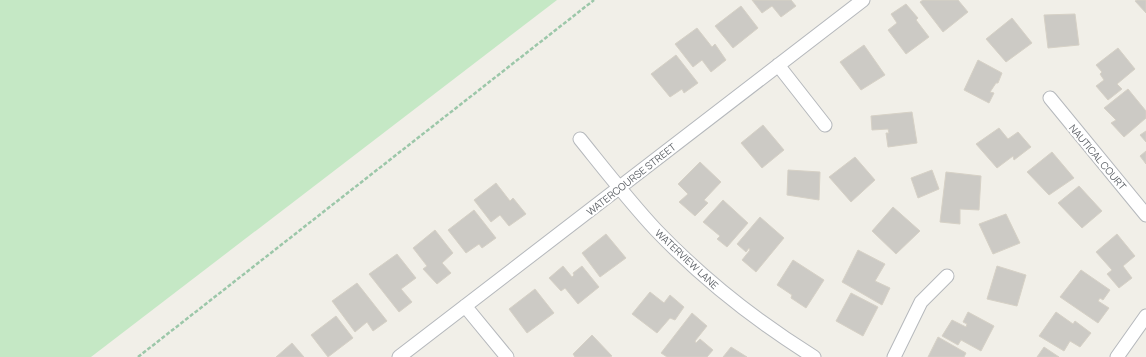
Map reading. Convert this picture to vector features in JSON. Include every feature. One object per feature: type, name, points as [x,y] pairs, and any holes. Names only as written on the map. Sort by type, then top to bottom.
[{"type":"street","name":"WATERCOURSE STREET","points":[[399,357],[863,0]]},
{"type":"street","points":[[778,65],[825,125]]},
{"type":"street","name":"NAUTICAL COURT","points":[[1050,98],[1146,215]]},
{"type":"street","name":"WATERVIEW LANE","points":[[580,139],[655,229],[698,271],[739,306],[783,338],[814,357]]},
{"type":"street","points":[[894,357],[921,302],[947,276]]},
{"type":"street","points":[[465,306],[507,357]]},
{"type":"street","points":[[1117,357],[1146,316]]},
{"type":"path","points":[[138,357],[594,0]]},
{"type":"green space","points":[[0,0],[557,0],[91,357],[0,357]]},
{"type":"building","points":[[752,0],[791,0],[796,6],[781,17],[772,6],[762,13]]},
{"type":"building","points":[[923,0],[958,0],[968,12],[943,32],[920,2]]},
{"type":"building","points":[[1146,0],[1146,13],[1135,1]]},
{"type":"building","points":[[906,4],[918,18],[916,20],[929,37],[906,54],[888,30],[897,23],[891,14]]},
{"type":"building","points":[[741,6],[758,28],[733,48],[715,26]]},
{"type":"building","points":[[1075,14],[1079,45],[1048,48],[1044,15]]},
{"type":"building","points":[[1012,18],[1032,43],[1006,62],[986,39]]},
{"type":"building","points":[[697,28],[712,47],[715,44],[726,60],[711,72],[702,60],[693,67],[675,44]]},
{"type":"building","points":[[864,45],[885,75],[861,90],[840,62]]},
{"type":"building","points":[[1118,48],[1135,69],[1117,84],[1122,89],[1108,100],[1096,86],[1104,80],[1100,74],[1102,72],[1096,65]]},
{"type":"building","points":[[676,55],[698,83],[684,93],[682,89],[670,97],[651,74]]},
{"type":"building","points":[[978,60],[1002,73],[998,83],[996,83],[990,92],[994,93],[989,103],[964,90]]},
{"type":"building","points":[[1128,89],[1146,111],[1146,118],[1124,137],[1111,123],[1116,120],[1104,108]]},
{"type":"building","points":[[912,112],[917,143],[888,147],[886,133],[889,133],[888,129],[872,130],[871,116]]},
{"type":"building","points":[[763,125],[784,150],[762,168],[741,143]]},
{"type":"building","points":[[999,128],[1008,139],[1018,132],[1031,147],[1014,160],[1013,156],[997,168],[976,144]]},
{"type":"building","points":[[1146,131],[1146,142],[1140,135]]},
{"type":"building","points":[[1146,151],[1146,164],[1140,156]]},
{"type":"building","points":[[1052,152],[1074,178],[1049,195],[1027,172]]},
{"type":"building","points":[[855,157],[875,180],[851,202],[829,177]]},
{"type":"building","points":[[700,162],[721,182],[704,200],[708,203],[695,216],[679,202],[688,194],[678,184]]},
{"type":"building","points":[[788,170],[820,172],[819,200],[787,195]]},
{"type":"building","points":[[932,170],[939,189],[918,198],[911,178]]},
{"type":"building","points":[[946,172],[981,176],[979,210],[960,209],[960,224],[940,222]]},
{"type":"building","points":[[496,183],[510,201],[513,198],[526,214],[509,226],[500,215],[491,222],[474,200]]},
{"type":"building","points":[[1079,186],[1102,211],[1082,228],[1058,203]]},
{"type":"building","points":[[723,200],[748,223],[727,247],[717,239],[720,236],[703,222]]},
{"type":"building","points":[[893,207],[920,231],[896,254],[872,231]]},
{"type":"building","points":[[474,210],[496,238],[482,248],[479,244],[466,253],[448,230]]},
{"type":"building","points":[[1006,214],[1020,243],[993,254],[979,224]]},
{"type":"building","points":[[760,217],[784,238],[756,272],[742,260],[750,250],[749,248],[746,252],[737,244]]},
{"type":"building","points":[[435,230],[453,253],[442,263],[451,273],[437,284],[423,269],[427,266],[413,248]]},
{"type":"building","points":[[606,234],[626,258],[600,277],[582,253]]},
{"type":"building","points":[[1117,234],[1135,256],[1123,266],[1132,278],[1119,288],[1107,274],[1112,270],[1096,252]]},
{"type":"building","points":[[858,250],[885,264],[875,281],[890,288],[882,305],[842,282]]},
{"type":"building","points":[[397,254],[416,278],[401,289],[412,302],[399,312],[369,274]]},
{"type":"building","points":[[793,260],[824,280],[806,308],[791,298],[792,295],[777,285]]},
{"type":"building","points":[[563,266],[572,277],[574,275],[573,273],[582,266],[599,287],[578,304],[565,288],[561,291],[549,278]]},
{"type":"building","points":[[997,266],[1026,275],[1017,306],[987,299]]},
{"type":"building","points":[[1081,270],[1110,290],[1103,300],[1100,298],[1098,301],[1109,308],[1098,323],[1060,297]]},
{"type":"building","points":[[357,283],[387,321],[373,331],[367,322],[355,332],[332,301]]},
{"type":"building","points":[[535,289],[554,313],[527,333],[509,309]]},
{"type":"building","points":[[650,292],[664,303],[670,295],[684,307],[675,320],[670,318],[657,333],[632,314]]},
{"type":"building","points":[[851,293],[878,307],[863,336],[836,321]]},
{"type":"building","points":[[968,312],[994,326],[981,351],[961,340],[958,345],[942,336],[952,320],[966,327],[967,324],[963,322]]},
{"type":"building","points":[[1056,312],[1073,324],[1075,321],[1091,333],[1080,347],[1070,341],[1064,351],[1039,336]]},
{"type":"building","points":[[692,313],[707,326],[695,341],[696,343],[700,339],[713,350],[707,357],[667,357],[661,353]]},
{"type":"building","points":[[336,316],[353,338],[328,357],[311,335]]},
{"type":"building","points":[[592,335],[612,356],[575,357],[573,354]]},
{"type":"building","points":[[938,337],[966,353],[964,357],[928,357]]},
{"type":"building","points":[[292,343],[304,357],[276,357]]},
{"type":"building","points":[[731,347],[747,357],[723,357]]},
{"type":"building","points":[[1044,347],[1059,357],[1037,357]]}]
